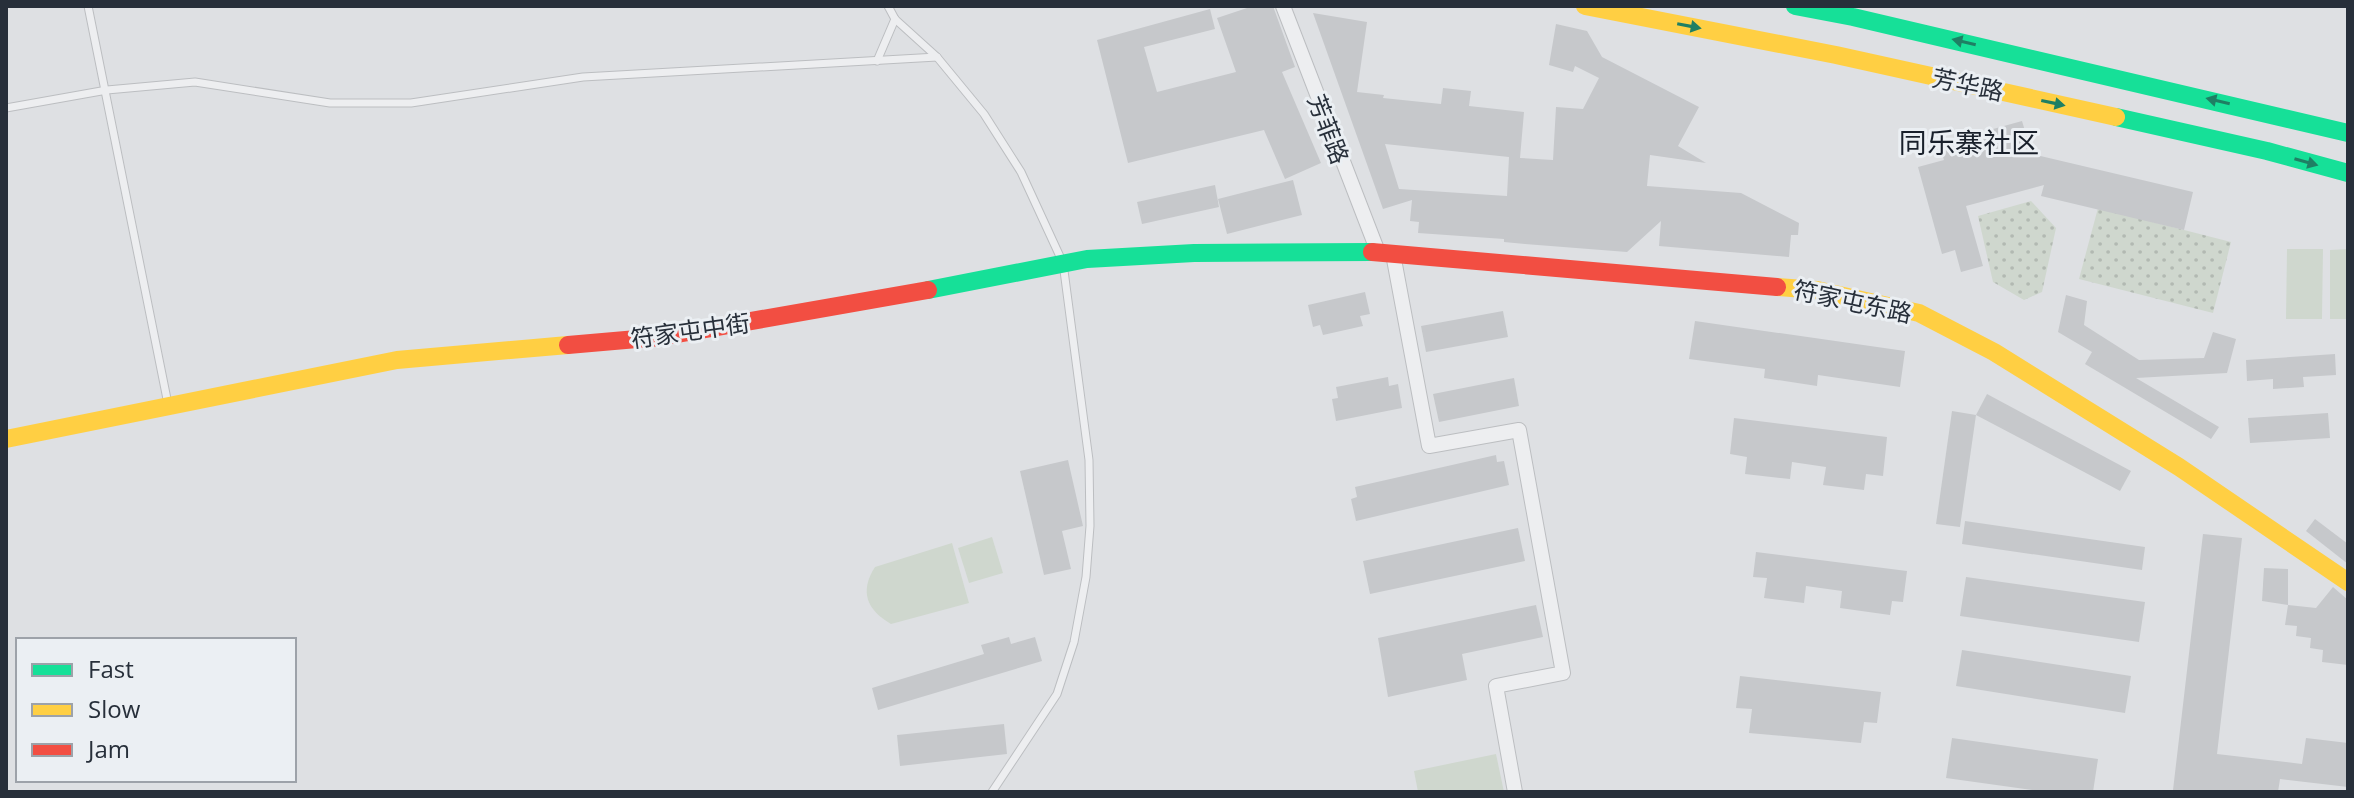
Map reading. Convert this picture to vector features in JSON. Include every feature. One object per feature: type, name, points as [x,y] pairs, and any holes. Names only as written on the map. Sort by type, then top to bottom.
[{"type":"street","name":"芳菲路","points":[[1283,6],[1386,253],[1429,446],[1519,430],[1563,673],[1496,686],[1515,792]]},
{"type":"street","name":"芳华路","points":[[1585,6],[1836,55],[2267,151],[2348,173]]},
{"type":"street","name":"芳华路","points":[[1795,6],[1869,20],[2348,133]]},
{"type":"street","name":"符家屯中街","points":[[6,439],[397,360],[674,335],[1063,263],[1194,253],[1386,253]]},
{"type":"street","name":"符家屯东路","points":[[1386,253],[1817,290],[1919,313],[1994,352],[2179,467],[2348,582]]},
{"type":"lane","points":[[88,6],[169,406]]},
{"type":"lane","points":[[888,6],[895,19],[937,57],[984,114],[1021,172],[1063,263],[1089,460],[1090,526],[1086,577],[1074,642],[1057,694],[992,792]]},
{"type":"lane","points":[[877,61],[895,19]]},
{"type":"lane","points":[[6,108],[107,90],[195,82],[330,103],[411,103],[583,77],[937,57]]},
{"type":"shaded area","points":[[2031,201],[2056,228],[2042,292],[2024,300],[1993,282],[1978,216]]},
{"type":"shaded area","points":[[2098,208],[2231,242],[2213,313],[2079,279]]},
{"type":"shaded area","points":[[2287,249],[2323,249],[2322,319],[2286,319]]},
{"type":"shaded area","points":[[2348,249],[2348,319],[2330,319],[2330,250]]},
{"type":"shaded area","points":[[992,537],[1003,573],[969,583],[958,548]]},
{"type":"shaded area","points":[[952,543],[969,603],[891,624],[876,613],[867,592],[867,584],[875,567]]},
{"type":"shaded area","points":[[1496,754],[1504,792],[1418,792],[1414,771]]},
{"type":"building","points":[[1253,6],[1273,6],[1295,67],[1282,72],[1321,163],[1285,179],[1264,130],[1128,163],[1097,40],[1210,9],[1215,29],[1144,47],[1157,92],[1236,72],[1217,18]]},
{"type":"building","points":[[1313,13],[1367,22],[1357,92],[1441,104],[1443,88],[1471,91],[1469,106],[1524,112],[1520,158],[1553,160],[1556,107],[1583,109],[1599,78],[1575,66],[1573,72],[1549,65],[1556,24],[1587,31],[1602,57],[1699,107],[1678,146],[1706,163],[1650,155],[1647,186],[1741,193],[1799,223],[1798,235],[1791,235],[1789,257],[1659,246],[1661,221],[1627,252],[1418,233],[1419,222],[1410,221],[1412,200],[1383,209]],"holes":[[[1385,144],[1509,157],[1507,196],[1399,189]]]},
{"type":"building","points":[[2022,121],[2032,154],[2193,192],[2184,230],[2041,196],[2044,185],[1966,206],[1983,266],[1961,272],[1955,250],[1942,254],[1918,167],[1944,160],[1939,144]]},
{"type":"building","points":[[1293,180],[1302,215],[1227,234],[1218,199]]},
{"type":"building","points":[[1215,185],[1219,207],[1142,224],[1137,202]]},
{"type":"building","points":[[1365,292],[1370,314],[1360,316],[1363,326],[1323,335],[1320,325],[1313,327],[1308,305]]},
{"type":"building","points":[[2066,295],[2087,301],[2084,325],[2139,360],[2204,358],[2213,332],[2236,339],[2227,373],[2136,378],[2219,427],[2211,439],[2085,364],[2092,352],[2058,332]]},
{"type":"building","points":[[1503,311],[1508,337],[1426,352],[1421,326]]},
{"type":"building","points":[[1695,321],[1905,351],[1900,387],[1818,375],[1817,386],[1764,378],[1765,369],[1689,359]]},
{"type":"building","points":[[2335,354],[2336,375],[2303,377],[2304,387],[2273,389],[2273,379],[2247,381],[2246,360]]},
{"type":"building","points":[[1388,377],[1389,386],[1398,384],[1402,408],[1336,421],[1332,399],[1338,398],[1336,387]]},
{"type":"building","points":[[1514,378],[1519,406],[1439,422],[1433,394]]},
{"type":"building","points":[[1987,394],[2131,471],[2120,491],[1976,415]]},
{"type":"building","points":[[1952,411],[1976,415],[1960,527],[1936,524]]},
{"type":"building","points":[[2328,413],[2330,438],[2250,443],[2248,418]]},
{"type":"building","points":[[1734,418],[1887,437],[1883,476],[1866,474],[1864,490],[1823,485],[1826,467],[1792,462],[1790,479],[1745,474],[1747,457],[1730,454]]},
{"type":"building","points":[[1496,455],[1497,462],[1504,461],[1509,485],[1356,521],[1351,499],[1357,497],[1355,487]]},
{"type":"building","points":[[1068,460],[1083,526],[1062,531],[1071,569],[1044,575],[1020,471]]},
{"type":"building","points":[[2315,519],[2348,544],[2348,564],[2306,531]]},
{"type":"building","points":[[1965,521],[2145,547],[2142,570],[1962,544]]},
{"type":"building","points":[[1518,528],[1525,561],[1370,594],[1363,561]]},
{"type":"building","points":[[2203,534],[2242,538],[2217,754],[2302,764],[2306,738],[2348,743],[2348,787],[2280,779],[2278,792],[2173,790]]},
{"type":"building","points":[[1756,552],[1907,571],[1903,602],[1892,601],[1890,615],[1840,608],[1842,591],[1806,586],[1804,603],[1764,598],[1767,578],[1753,577]]},
{"type":"building","points":[[2264,568],[2288,569],[2288,605],[2262,601]]},
{"type":"building","points":[[1966,577],[2145,602],[2139,642],[1960,616]]},
{"type":"building","points":[[2333,587],[2348,600],[2348,665],[2322,662],[2323,650],[2310,648],[2311,638],[2296,636],[2297,626],[2285,625],[2288,605],[2316,608]]},
{"type":"building","points":[[1536,605],[1543,637],[1462,654],[1467,680],[1388,697],[1378,638]]},
{"type":"building","points":[[1009,637],[1011,644],[1035,637],[1042,661],[878,710],[872,688],[984,654],[981,645]]},
{"type":"building","points":[[1962,650],[2131,676],[2125,713],[1956,686]]},
{"type":"building","points":[[1740,676],[1881,692],[1877,723],[1864,722],[1861,743],[1749,733],[1752,709],[1736,708]]},
{"type":"building","points":[[1004,724],[1007,754],[900,766],[897,735]]},
{"type":"building","points":[[1952,738],[2098,759],[2093,792],[2047,792],[1946,778]]},
{"type":"traffic: fast","points":[[1795,6],[2348,133]]},
{"type":"traffic: fast","points":[[2116,117],[2348,173]]},
{"type":"traffic: fast","points":[[928,290],[1087,259],[1194,253],[1372,252]]},
{"type":"traffic: slow","points":[[1585,6],[1836,55],[2116,117]]},
{"type":"traffic: slow","points":[[1777,287],[1817,290],[1919,313],[1994,352],[2179,467],[2348,582]]},
{"type":"traffic: slow","points":[[6,439],[397,360],[568,345]]},
{"type":"traffic: jam","points":[[1372,252],[1777,287]]},
{"type":"traffic: jam","points":[[568,345],[660,337],[928,290]]},
{"type":"district","name":"同乐寨社区","points":[[1969,142]]}]
